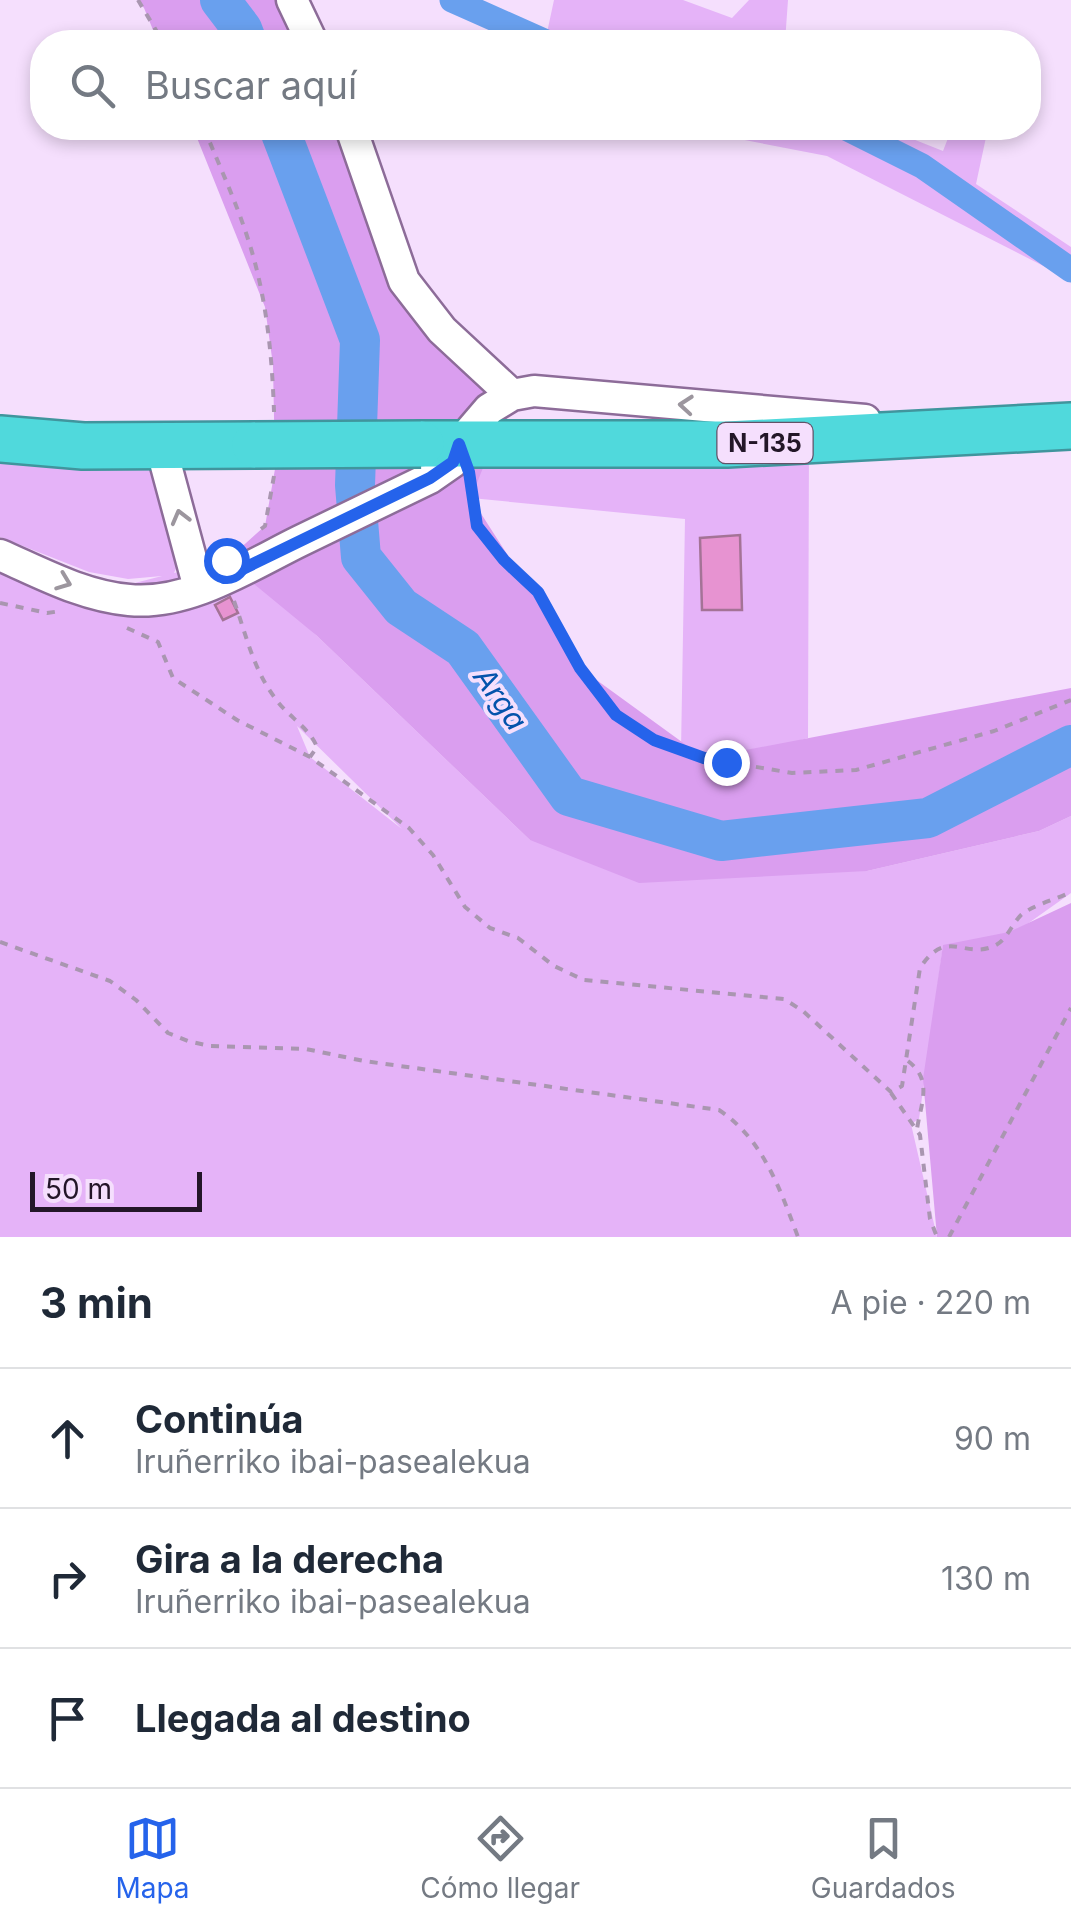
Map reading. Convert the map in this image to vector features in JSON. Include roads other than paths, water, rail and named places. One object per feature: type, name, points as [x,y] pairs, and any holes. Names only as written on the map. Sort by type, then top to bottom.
[{"type":"highway","name":"N-135","points":[[0,439],[82,446],[268,444],[437,456],[1071,426]]},
{"type":"lane","points":[[292,0],[306,30]]},
{"type":"lane","points":[[355,140],[404,282],[442,330],[512,395]]},
{"type":"lane","points":[[0,554],[62,583],[131,600],[164,599],[212,583],[437,456],[489,408],[512,395],[534,391],[992,432]]},
{"type":"lane","points":[[161,447],[212,583]]},
{"type":"waterway","name":"Arga","points":[[220,0],[242,30]]},
{"type":"waterway","points":[[452,0],[519,30]]},
{"type":"waterway","name":"Arga","points":[[284,140],[360,340],[355,485],[361,557],[401,607],[463,648],[569,796],[721,841],[928,818],[1071,745]]},
{"type":"waterway","points":[[870,140],[922,166],[1071,270]]}]
